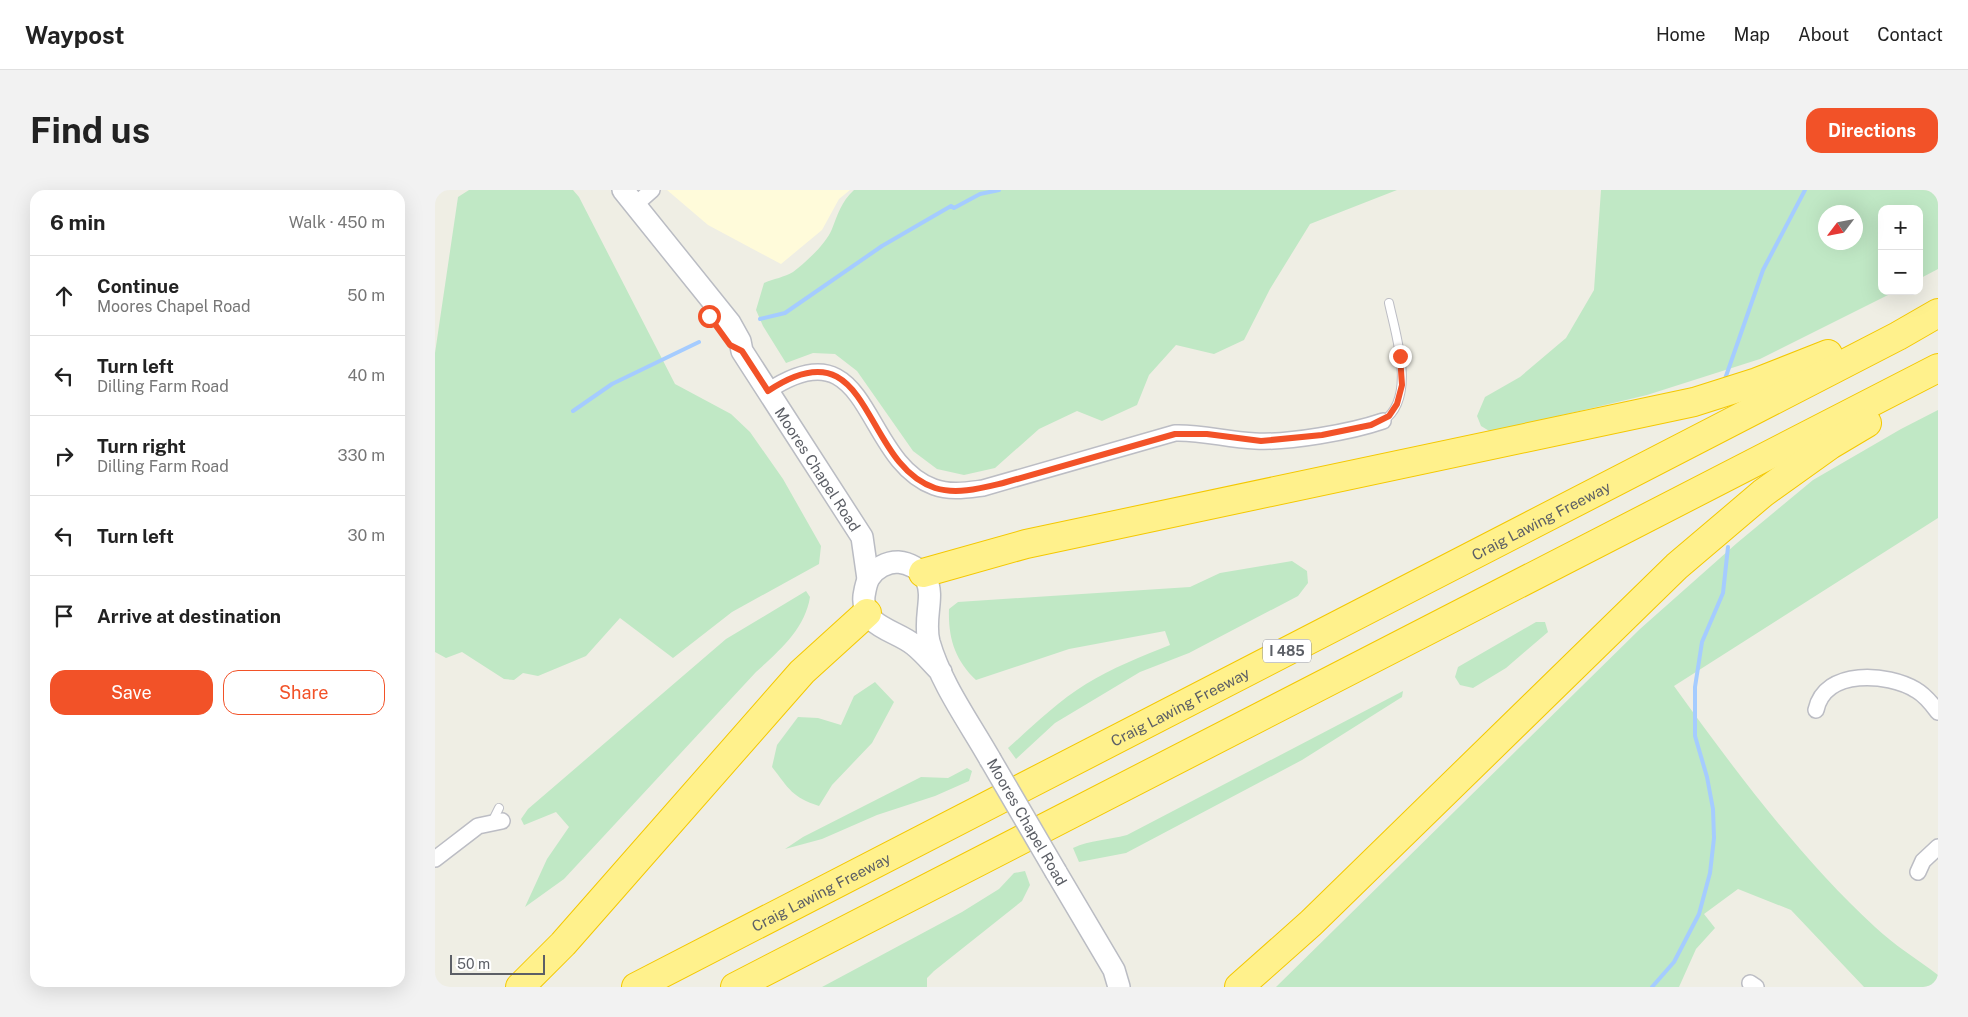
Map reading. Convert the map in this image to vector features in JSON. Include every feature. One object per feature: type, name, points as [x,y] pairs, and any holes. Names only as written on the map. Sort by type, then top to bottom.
[{"type":"highway","points":[[923,573],[1026,544],[1694,402],[1802,365],[1938,308]]},
{"type":"highway","name":"Craig Lawing Freeway","points":[[636,987],[1938,314]]},
{"type":"highway","points":[[735,987],[1938,368]]},
{"type":"highway","points":[[1239,987],[1311,923],[1677,566],[1763,492],[1830,445],[1938,380]]},
{"type":"highway","points":[[521,987],[569,937],[802,672],[867,613]]},
{"type":"main road","name":"Moores Chapel Road","points":[[610,190],[661,253],[730,345],[742,351]]},
{"type":"main road","name":"Moores Chapel Road","points":[[629,197],[726,318],[740,341],[742,351],[862,537],[897,562],[916,568],[923,573],[930,591],[926,627],[941,672],[1116,979],[1131,987]]},
{"type":"main road","name":"Moores Chapel Road","points":[[862,537],[869,579],[864,602],[867,613],[881,627],[915,645],[941,672]]},
{"type":"main road","points":[[869,579],[880,567],[897,562]]},
{"type":"street","points":[[629,197],[652,190]]},
{"type":"street","points":[[768,391],[786,380],[805,373],[818,372],[839,376],[855,391],[882,437],[901,463],[923,482],[935,488],[951,490],[990,486],[1175,434],[1207,434],[1261,441],[1322,435],[1383,421]]},
{"type":"street","points":[[1816,710],[1818,700],[1827,690],[1851,679],[1866,677],[1899,682],[1917,690],[1938,712]]},
{"type":"street","points":[[435,860],[472,830],[497,817]]},
{"type":"street","points":[[1918,872],[1923,861],[1938,847]]},
{"type":"lane","points":[[1383,421],[1394,411],[1402,385],[1400,356],[1389,303]]},
{"type":"shaded area","points":[[667,190],[850,190],[839,199],[822,230],[781,264],[708,225]]},
{"type":"green space","points":[[469,190],[573,190],[579,197],[675,384],[731,414],[750,432],[783,479],[821,546],[819,564],[732,612],[673,658],[620,618],[586,656],[538,676],[523,673],[514,680],[504,679],[462,652],[446,658],[435,652],[435,353],[458,197]]},
{"type":"green space","points":[[854,190],[1397,190],[1310,224],[1270,289],[1244,340],[1214,354],[1176,345],[1149,375],[1137,405],[1102,421],[1077,411],[1039,429],[995,468],[964,475],[937,469],[913,451],[857,371],[835,354],[813,353],[786,363],[763,326],[756,310],[764,283],[793,272],[815,252],[829,235],[843,204]]},
{"type":"green space","points":[[1601,190],[1938,190],[1938,269],[1923,277],[1923,205],[1878,205],[1878,295],[1888,295],[1760,359],[1647,395],[1491,432],[1481,426],[1477,416],[1485,397],[1520,377],[1566,338],[1594,290]]},
{"type":"green space","points":[[1938,410],[1938,518],[1674,686],[1744,780],[1820,872],[1882,934],[1938,975],[1938,987],[1864,987],[1791,910],[1738,889],[1704,914],[1715,928],[1696,949],[1679,987],[1276,987],[1640,629],[1737,543],[1813,480],[1901,429]]},
{"type":"green space","points":[[1292,561],[1307,571],[1308,583],[1298,596],[1189,653],[1140,672],[1055,723],[1016,759],[1008,748],[1045,714],[1065,698],[1096,678],[1170,645],[1165,631],[1069,649],[976,680],[963,665],[954,648],[950,630],[949,609],[958,602],[1190,587],[1220,573]]},
{"type":"green space","points":[[806,591],[810,597],[807,609],[790,639],[756,672],[564,879],[525,907],[547,859],[569,827],[556,812],[524,825],[521,819],[528,809],[726,639]]},
{"type":"green space","points":[[1536,622],[1545,622],[1548,632],[1506,668],[1473,688],[1460,685],[1455,677],[1458,667]]},
{"type":"green space","points":[[875,682],[894,702],[872,743],[832,785],[819,806],[797,796],[787,787],[772,767],[777,745],[798,717],[818,718],[841,725],[854,696]]},
{"type":"green space","points":[[1403,691],[1402,697],[1302,760],[1126,853],[1079,862],[1073,848],[1079,845],[1127,835]]},
{"type":"green space","points":[[967,768],[972,771],[969,781],[935,796],[877,815],[822,839],[785,849],[803,837],[921,777],[948,778]]},
{"type":"green space","points":[[1025,871],[1030,885],[1022,901],[934,971],[927,978],[927,987],[822,987],[962,912],[999,889],[1014,873]]},
{"type":"waterway","points":[[760,319],[785,313],[882,246],[951,206],[954,208],[980,194],[999,190]]},
{"type":"waterway","points":[[1725,379],[1763,270],[1805,190]]},
{"type":"waterway","points":[[573,411],[612,384],[699,342]]},
{"type":"waterway","points":[[1652,987],[1674,962],[1699,914],[1710,873],[1714,838],[1713,809],[1707,777],[1695,736],[1695,687],[1702,642],[1723,593],[1728,547]]},
{"type":"route","points":[[709,316],[730,345],[742,351],[768,391],[786,380],[805,373],[818,372],[839,376],[855,391],[891,452],[911,474],[935,488],[951,490],[983,488],[1152,438],[1175,434],[1190,432],[1261,441],[1322,435],[1371,425],[1383,421],[1394,411],[1397,404],[1402,385],[1400,356]]}]
